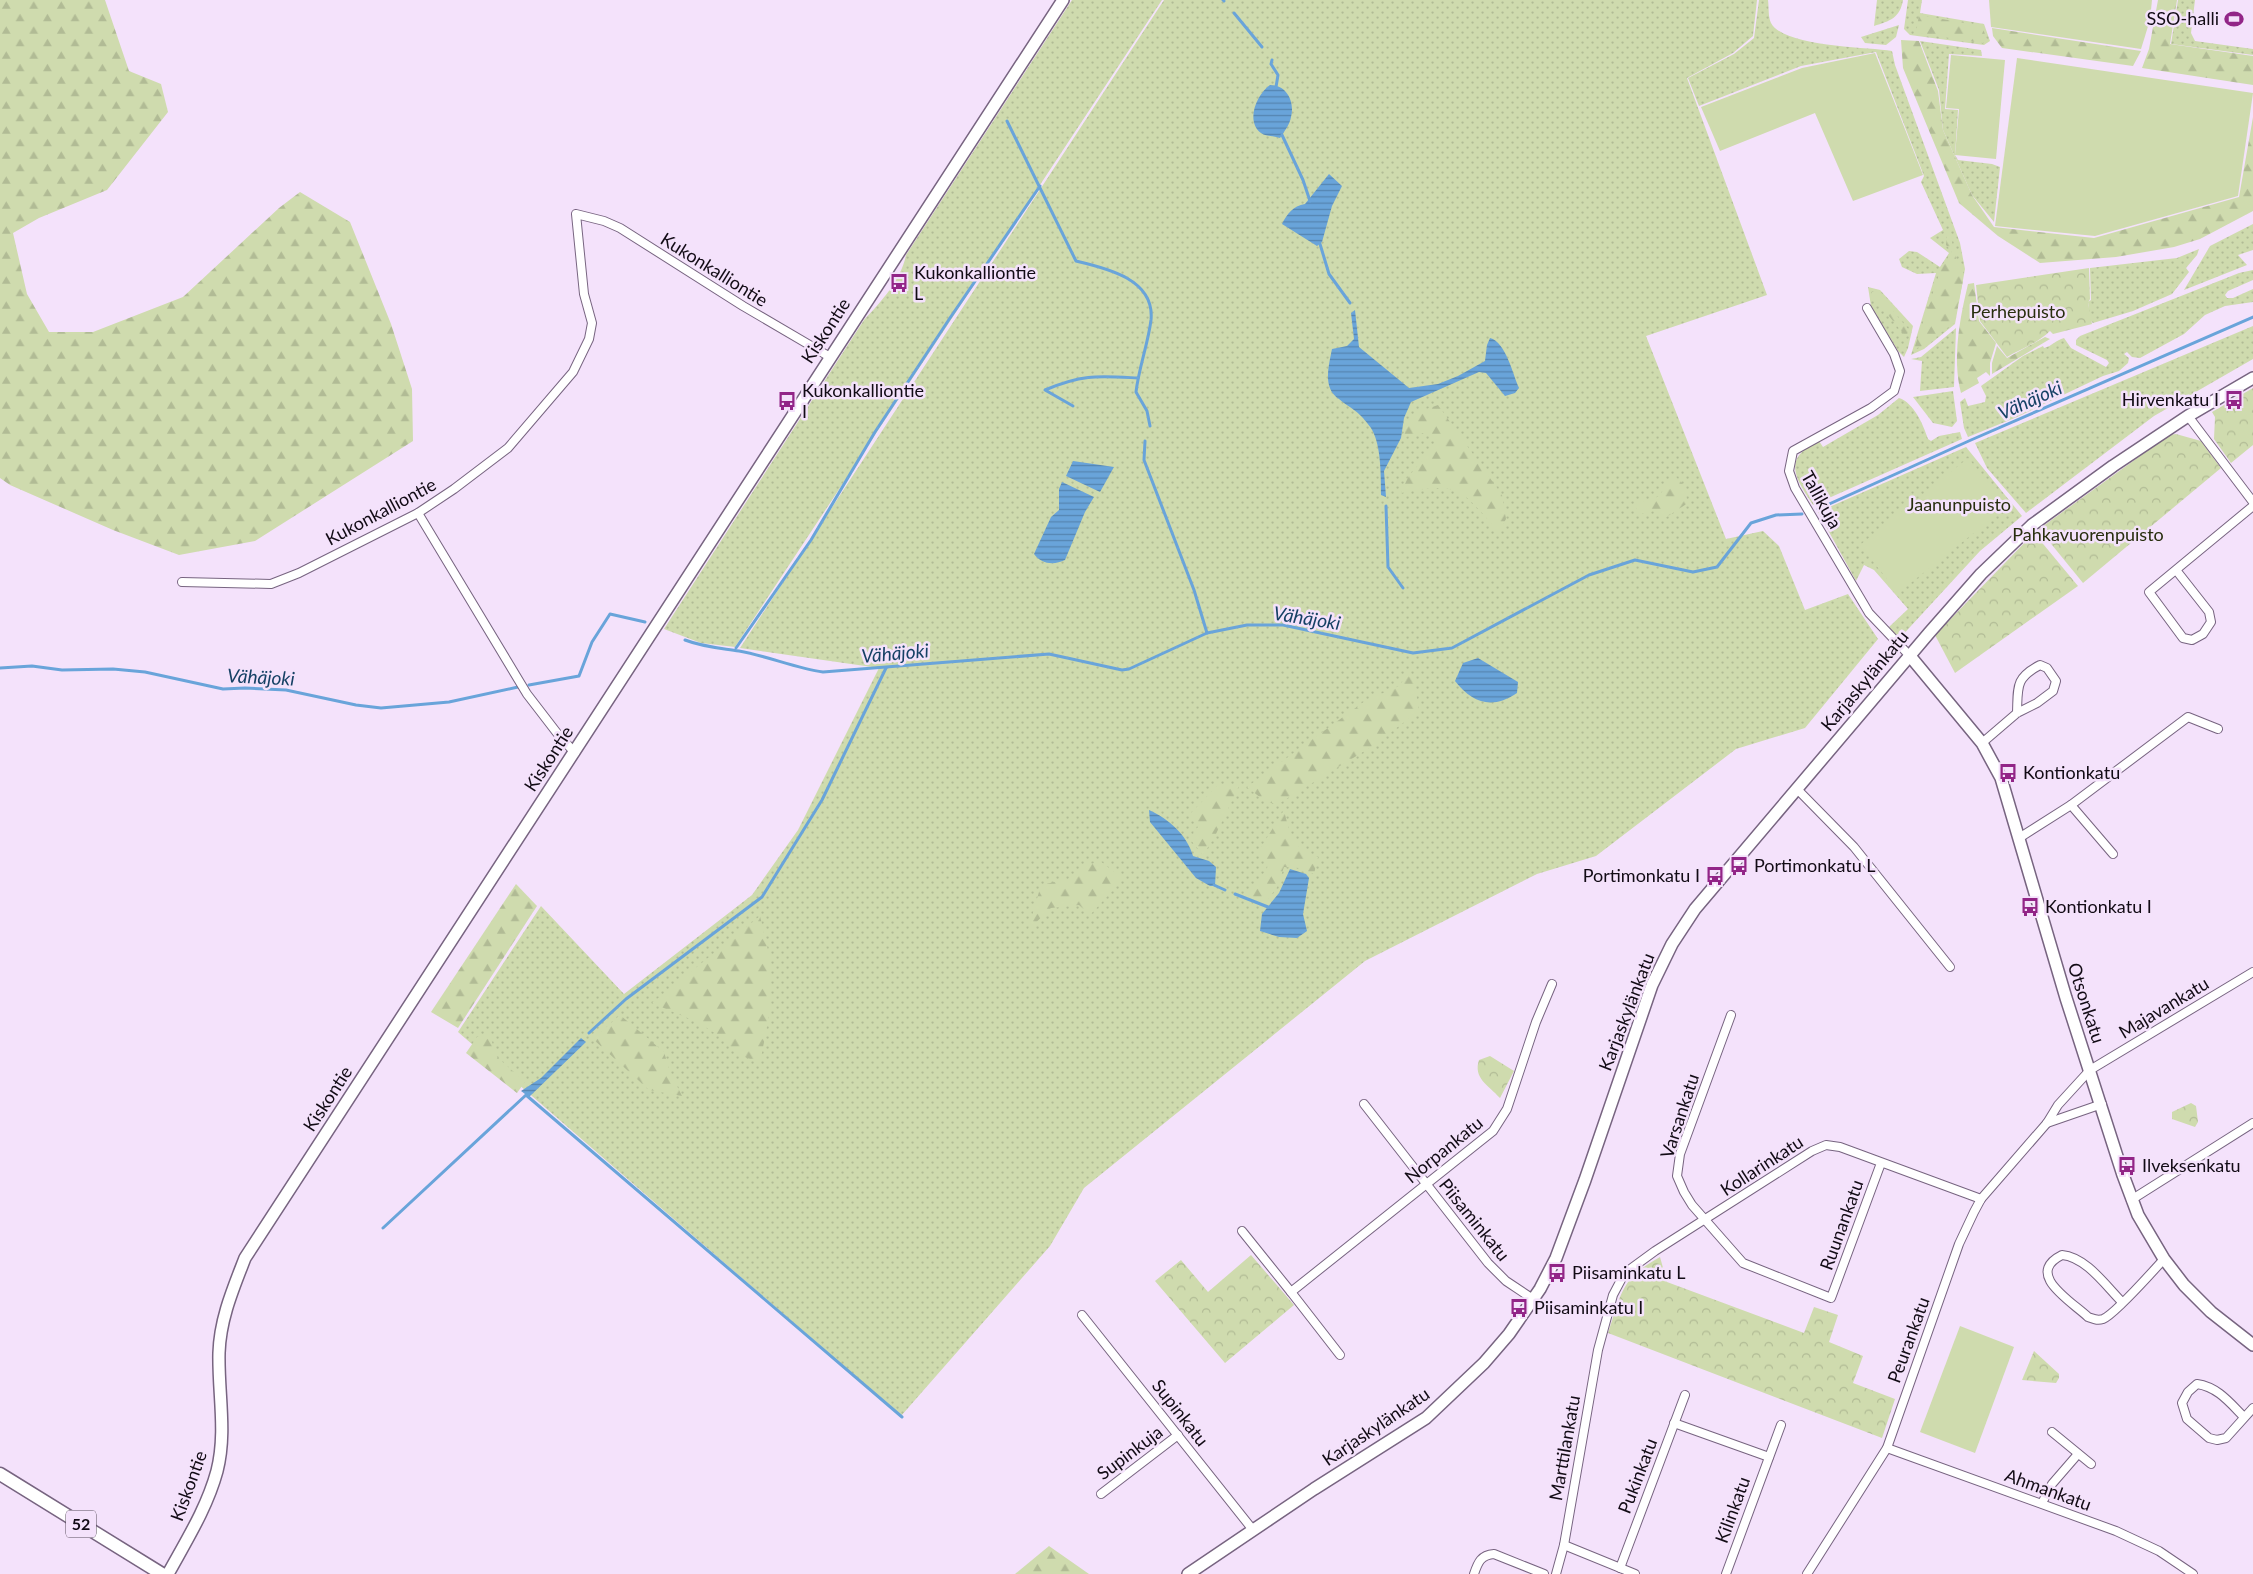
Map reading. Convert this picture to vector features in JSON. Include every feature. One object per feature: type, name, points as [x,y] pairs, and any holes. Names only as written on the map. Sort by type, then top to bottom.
[{"type":"main road","name":"52","points":[[0,1474],[162,1574]]},
{"type":"street","name":"Kiskontie","points":[[168,1574],[200,1518],[217,1471],[223,1423],[219,1352],[226,1308],[245,1258],[575,753],[1062,0]]},
{"type":"street","name":"Kukonkalliontie","points":[[182,582],[271,584],[299,573],[418,513],[508,448],[573,372],[590,339],[592,323],[584,294],[576,214],[604,220],[620,228],[735,301],[830,358]]},
{"type":"street","name":"Tallikuja","points":[[1868,308],[1894,354],[1900,371],[1894,390],[1871,408],[1793,451],[1789,471],[1795,488],[1869,613],[1910,656]]},
{"type":"street","name":"Karjaskylänkatu","points":[[1188,1574],[1426,1418],[1484,1363],[1509,1334],[1533,1299],[1560,1249],[1652,985],[1672,944],[1694,909],[1981,574],[2032,526],[2113,466],[2188,416],[2253,378]]},
{"type":"street","points":[[2176,570],[2210,617],[2211,622],[2203,634],[2192,640],[2183,638],[2149,592],[2253,504],[2188,416]]},
{"type":"street","points":[[418,513],[527,694],[575,753]]},
{"type":"street","name":"Otsonkatu","points":[[1910,656],[1982,744],[2001,778],[2047,937],[2102,1104],[2131,1200],[2164,1260],[2198,1300],[2253,1345]]},
{"type":"street","points":[[1982,744],[2018,713],[2053,692],[2056,681],[2047,668],[2040,665],[2025,673],[2018,689],[2018,713]]},
{"type":"street","points":[[2019,838],[2071,805],[2188,717],[2218,730]]},
{"type":"street","points":[[1797,789],[1854,847],[1950,967]]},
{"type":"street","points":[[2071,805],[2113,854]]},
{"type":"street","name":"Majavankatu","points":[[2090,1070],[2253,972]]},
{"type":"street","name":"Norpankatu","points":[[1291,1292],[1493,1131],[1507,1109],[1536,1022],[1552,984]]},
{"type":"street","name":"Varsankatu","points":[[1731,1015],[1680,1154],[1678,1180],[1692,1205],[1743,1264],[1831,1298]]},
{"type":"street","name":"Peurankatu","points":[[1807,1574],[1887,1448],[1959,1244],[1982,1199],[2047,1123],[2058,1105],[2090,1070]]},
{"type":"street","name":"Piisaminkatu","points":[[1364,1104],[1488,1264],[1506,1281],[1533,1299]]},
{"type":"street","points":[[2047,1123],[2102,1104]]},
{"type":"street","points":[[2131,1200],[2253,1123]]},
{"type":"street","name":"Kollarinkatu","points":[[1604,1326],[1616,1289],[1629,1270],[1655,1251],[1821,1146],[1836,1146],[1982,1199]]},
{"type":"street","name":"Ruunankatu","points":[[1831,1298],[1881,1163]]},
{"type":"street","points":[[1242,1231],[1340,1355]]},
{"type":"street","points":[[2122,1302],[2081,1261],[2071,1255],[2062,1255],[2049,1265],[2046,1274],[2050,1283],[2095,1320],[2107,1317],[2122,1302],[2164,1260]]},
{"type":"street","name":"Supinkatu","points":[[1082,1315],[1254,1530]]},
{"type":"street","name":"Marttilankatu","points":[[1556,1574],[1564,1545],[1593,1376],[1604,1326]]},
{"type":"street","points":[[2244,1417],[2216,1390],[2208,1386],[2197,1384],[2188,1392],[2182,1402],[2187,1419],[2210,1438],[2217,1440],[2226,1438],[2253,1408]]},
{"type":"street","name":"Pukinkatu","points":[[1620,1568],[1685,1395]]},
{"type":"street","points":[[1674,1423],[1769,1457]]},
{"type":"street","name":"Kilinkatu","points":[[1726,1574],[1781,1425]]},
{"type":"street","points":[[2052,1432],[2091,1464]]},
{"type":"street","name":"Supinkuja","points":[[1101,1494],[1178,1435]]},
{"type":"street","name":"Ahmankatu","points":[[1887,1448],[2042,1503],[2144,1543],[2192,1574]]},
{"type":"street","points":[[2042,1503],[2052,1484],[2078,1454]]},
{"type":"street","points":[[1564,1545],[1635,1574]]},
{"type":"street","points":[[1474,1574],[1480,1559],[1486,1554],[1494,1554],[1544,1574]]},
{"type":"green space","points":[[0,0],[105,0],[129,71],[161,84],[168,112],[107,190],[39,218],[13,233],[27,294],[49,332],[93,332],[183,297],[279,208],[300,192],[350,222],[391,324],[412,389],[413,441],[255,541],[179,555],[113,530],[10,485],[0,478]]},
{"type":"green space","points":[[1072,0],[1162,0],[735,647],[701,643],[664,629],[864,320],[895,282],[906,255]]},
{"type":"green space","points":[[1164,0],[1757,0],[1753,36],[1733,53],[1687,78],[1767,295],[1646,336],[1726,539],[1763,531],[1779,546],[1805,610],[1848,594],[1878,639],[1805,728],[1736,749],[1596,856],[1537,874],[1365,961],[1084,1188],[1050,1246],[901,1416],[458,1032],[541,906],[624,994],[752,895],[798,830],[879,668],[740,648]]},
{"type":"green space","points":[[1759,0],[1768,0],[1771,23],[1779,31],[1792,37],[1827,44],[1892,51],[1895,65],[1960,243],[1965,269],[1955,324],[1924,349],[1911,355],[1936,273],[1917,274],[1902,267],[1899,259],[1909,251],[1917,252],[1940,267],[1949,253],[1930,238],[1943,230],[1921,182],[1924,176],[1876,52],[1801,66],[1699,106],[1688,78],[1734,54],[1754,38]]},
{"type":"green space","points":[[1877,0],[1903,0],[1897,15],[1874,26]]},
{"type":"green space","points":[[1908,0],[1922,0],[1920,13],[1984,24],[1990,41],[1984,45],[1910,35],[1904,29]]},
{"type":"green space","points":[[1989,0],[2152,0],[2150,20],[2141,49],[1991,27]]},
{"type":"green space","points":[[2158,0],[2177,0],[2170,44],[2253,56],[2253,85],[2142,68],[2149,49]]},
{"type":"green space","points":[[2178,0],[2195,0],[2191,33],[2195,41],[2253,49],[2253,55],[2171,44]]},
{"type":"green space","points":[[1919,15],[1982,26],[1987,40],[1983,43],[1916,33]]},
{"type":"green space","points":[[1899,25],[1896,37],[1886,45],[1865,43],[1861,37]]},
{"type":"green space","points":[[1992,28],[2141,51],[2133,66],[2002,48],[1993,36]]},
{"type":"green space","points":[[1901,40],[1919,41],[1938,91],[1943,130],[1972,195],[1994,227],[2094,238],[2239,197],[2253,117],[2253,211],[2200,239],[2174,247],[2116,257],[2040,263],[1998,236],[1959,203],[1903,68]]},
{"type":"green space","points":[[1920,41],[1981,50],[1982,56],[1949,54],[1945,109],[1958,110],[1955,155],[1958,160],[1992,164],[2000,167],[1994,222],[1972,195],[1943,130],[1939,90]]},
{"type":"green space","points":[[1875,53],[1923,175],[1853,201],[1815,113],[1720,151],[1701,107],[1802,68]]},
{"type":"green space","points":[[1951,55],[2005,60],[1996,159],[1955,155],[1959,109],[1946,108]]},
{"type":"green space","points":[[2017,58],[2253,93],[2238,196],[2095,236],[1995,226]]},
{"type":"green space","points":[[2253,224],[2253,250],[2238,255],[2247,265],[2184,290],[2210,246]]},
{"type":"green space","points":[[1947,231],[1951,238],[1957,262],[1963,269],[1963,281],[1954,323],[1923,346],[1914,349],[1941,269],[1952,251],[1946,245]]},
{"type":"green space","points":[[2199,249],[2197,255],[2186,268],[2189,272],[2172,294],[2133,311],[2093,323],[2090,320],[2088,302],[2091,300],[2090,268],[2177,258]]},
{"type":"green space","name":"Perhepuisto","points":[[2089,268],[2090,299],[2088,303],[2092,324],[2053,334],[2050,331],[2035,342],[2007,357],[1980,321],[1976,285]]},
{"type":"green space","points":[[2253,270],[2253,280],[2228,291],[2225,295],[2227,298],[2233,298],[2253,289],[2253,302],[2225,306],[2205,315],[2184,334],[2140,358],[2132,357],[2127,352],[2124,354],[2129,358],[2128,363],[2119,371],[2103,376],[2017,417],[1968,437],[1964,428],[1960,402],[1965,398],[1968,406],[1985,402],[1986,396],[1981,386],[2023,356],[2064,338],[2071,348],[2106,367],[2109,363],[2107,360],[2076,345],[2076,340],[2080,336],[2239,273]]},
{"type":"green space","points":[[1974,283],[1979,321],[1996,343],[1990,363],[1990,376],[1986,372],[1977,378],[1979,383],[1961,393],[1957,366],[1958,338],[1968,284]]},
{"type":"green space","points":[[1868,287],[1880,290],[1913,326],[1904,357],[1898,351],[1871,306]]},
{"type":"green space","points":[[1872,292],[1877,292],[1909,330],[1906,337],[1872,295]]},
{"type":"green space","points":[[2253,326],[2253,359],[2154,416],[2026,513],[1987,468],[1975,443]]},
{"type":"green space","points":[[1956,328],[1954,387],[1920,391],[1922,361],[1911,359],[1921,357]]},
{"type":"green space","points":[[2045,337],[2050,339],[1992,374],[1992,363],[1997,346],[2007,358]]},
{"type":"green space","points":[[2253,388],[2253,445],[2231,463],[2214,439],[2215,417],[2212,412]]},
{"type":"green space","points":[[1953,391],[1957,421],[1952,427],[1933,423],[1913,397]]},
{"type":"green space","points":[[1899,398],[1913,409],[1921,421],[1928,439],[1931,441],[1939,436],[1960,432],[1962,439],[1813,505],[1798,479],[1795,465],[1797,458],[1808,447],[1819,441],[1823,447],[1878,415]]},
{"type":"green space","points":[[1438,405],[1502,495],[1506,519],[1499,532],[1476,506],[1458,492],[1436,488],[1401,493],[1408,477],[1437,443],[1431,435],[1422,433],[1404,437],[1407,421],[1421,411]]},
{"type":"green space","name":"Pahkavuorenpuisto","points":[[2176,434],[2201,441],[2221,468],[2083,583],[2039,529],[2169,435]]},
{"type":"green space","points":[[1966,447],[2022,516],[1980,551],[1899,639],[1889,627],[1908,609],[1874,570],[1864,565],[1856,581],[1818,512]]},
{"type":"green space","name":"Jaanunpuisto","points":[[1968,458],[2008,506],[1898,593],[1860,545]]},
{"type":"green space","points":[[1674,475],[1683,484],[1688,503],[1665,518],[1653,511],[1641,514],[1634,505],[1638,500],[1647,502],[1659,496]]},
{"type":"green space","name":"Pahkavuorenpuisto","points":[[2034,533],[2078,586],[1955,673],[1935,635]]},
{"type":"green space","points":[[1407,675],[1414,680],[1419,711],[1371,747],[1278,804],[1266,802],[1247,787],[1365,701],[1399,686]]},
{"type":"green space","points":[[1218,785],[1239,786],[1215,836],[1203,855],[1189,838],[1198,827],[1189,815]]},
{"type":"green space","points":[[1284,810],[1288,826],[1298,846],[1303,851],[1318,857],[1314,874],[1299,868],[1284,867],[1277,887],[1264,905],[1244,898],[1267,869],[1268,861],[1257,854]]},
{"type":"green space","points":[[1100,861],[1123,879],[1090,915],[1079,905],[1051,908],[1028,930],[1041,885],[1068,879],[1086,866]]},
{"type":"green space","points":[[516,884],[537,906],[458,1028],[431,1012]]},
{"type":"green space","points":[[760,916],[769,955],[771,1005],[760,1063],[735,1053],[723,1038],[697,1022],[652,1003]]},
{"type":"green space","points":[[620,1015],[664,1052],[670,1072],[682,1096],[649,1090],[593,1039]]},
{"type":"green space","points":[[489,1033],[497,1057],[525,1082],[517,1093],[466,1053],[477,1037]]},
{"type":"green space","points":[[1490,1056],[1514,1071],[1500,1098],[1483,1081],[1478,1072],[1479,1060]]},
{"type":"green space","points":[[2191,1103],[2196,1106],[2198,1122],[2195,1127],[2172,1119],[2172,1112]]},
{"type":"green space","points":[[1251,1255],[1294,1305],[1225,1363],[1155,1281],[1181,1260],[1208,1292]]},
{"type":"green space","points":[[1660,1257],[1667,1282],[1804,1333],[1814,1307],[1838,1315],[1829,1342],[1863,1356],[1853,1383],[1895,1399],[1882,1438],[1608,1333],[1624,1288],[1637,1273]]},
{"type":"green space","points":[[1960,1326],[2014,1347],[1975,1453],[1920,1432]]},
{"type":"green space","points":[[2034,1351],[2059,1374],[2056,1383],[2022,1380]]},
{"type":"green space","points":[[1049,1546],[1089,1574],[1015,1574]]},
{"type":"water","points":[[1270,85],[1281,88],[1291,100],[1292,111],[1289,122],[1280,138],[1261,133],[1256,128],[1254,122],[1253,115],[1257,101]]},
{"type":"water","points":[[1329,174],[1342,186],[1332,206],[1322,242],[1317,246],[1282,224],[1291,211],[1305,204]]},
{"type":"water","points":[[1355,310],[1359,347],[1409,388],[1438,384],[1458,376],[1485,361],[1490,338],[1496,341],[1505,352],[1519,388],[1515,393],[1505,396],[1486,373],[1479,372],[1411,402],[1404,418],[1401,438],[1384,471],[1386,497],[1381,495],[1379,456],[1373,432],[1360,415],[1334,394],[1330,389],[1329,383],[1328,369],[1332,349],[1347,346],[1354,339],[1351,313]]},
{"type":"water","points":[[1073,461],[1114,467],[1100,492],[1066,476]]},
{"type":"water","points":[[1062,482],[1094,497],[1085,512],[1065,560],[1049,563],[1037,558],[1034,554],[1051,517],[1059,510],[1059,489]]},
{"type":"water","points":[[1478,658],[1518,682],[1517,693],[1508,698],[1491,702],[1483,702],[1468,695],[1455,681],[1463,663]]},
{"type":"water","points":[[1149,810],[1170,823],[1182,835],[1193,856],[1209,861],[1216,867],[1215,886],[1210,886],[1196,878],[1150,822]]},
{"type":"water","points":[[1290,869],[1306,874],[1309,878],[1303,914],[1307,931],[1297,938],[1279,937],[1260,931],[1262,914],[1279,893]]},
{"type":"water","points":[[581,1038],[586,1042],[529,1097],[521,1091],[541,1078]]},
{"type":"waterway","points":[[1234,13],[1262,47]]},
{"type":"waterway","points":[[1272,60],[1271,64],[1278,75],[1276,87]]},
{"type":"waterway","points":[[1007,121],[1076,261],[1114,272],[1137,285],[1145,294],[1150,306],[1151,320],[1136,392],[1147,411],[1150,426]]},
{"type":"waterway","points":[[1282,135],[1303,180],[1310,201]]},
{"type":"waterway","points":[[736,648],[811,540],[875,432],[1040,186]]},
{"type":"waterway","points":[[1320,244],[1329,274],[1350,303]]},
{"type":"waterway","name":"Vähäjoki","points":[[1818,509],[2253,317]]},
{"type":"waterway","points":[[1073,406],[1045,390],[1070,381],[1091,377],[1138,378]]},
{"type":"waterway","points":[[1145,441],[1144,460],[1194,590],[1207,633]]},
{"type":"waterway","points":[[1386,506],[1388,567],[1403,588]]},
{"type":"waterway","name":"Vähäjoki","points":[[685,640],[705,646],[750,653],[823,672],[1049,654],[1122,670],[1129,669],[1207,633],[1247,625],[1283,625],[1413,653],[1452,648],[1589,575],[1635,560],[1693,572],[1717,567],[1751,523],[1776,515],[1802,514]]},
{"type":"waterway","name":"Vähäjoki","points":[[529,685],[579,676],[592,642],[610,614],[645,622]]},
{"type":"waterway","name":"Vähäjoki","points":[[0,668],[32,666],[62,670],[113,669],[145,672],[223,689],[286,690],[356,705],[381,708],[449,702],[518,687]]},
{"type":"waterway","points":[[589,1033],[626,999],[762,897],[822,800],[886,668]]},
{"type":"waterway","points":[[1214,885],[1225,890]]},
{"type":"waterway","points":[[1235,894],[1268,907]]},
{"type":"waterway","points":[[383,1228],[526,1095],[902,1417]]},
{"type":"place","name":"SSO-halli","points":[[2234,19]]},
{"type":"place","name":"Kukonkalliontie L","points":[[899,283]]},
{"type":"place","name":"Hirvenkatu I","points":[[2234,400]]},
{"type":"place","name":"Kukonkalliontie I","points":[[787,401]]},
{"type":"place","name":"Kontionkatu","points":[[2008,773]]},
{"type":"place","name":"Portimonkatu L","points":[[1739,866]]},
{"type":"place","name":"Portimonkatu I","points":[[1715,876]]},
{"type":"place","name":"Kontionkatu I","points":[[2030,907]]},
{"type":"place","name":"Ilveksenkatu","points":[[2127,1166]]},
{"type":"place","name":"Piisaminkatu L","points":[[1557,1273]]},
{"type":"place","name":"Piisaminkatu I","points":[[1519,1308]]}]
